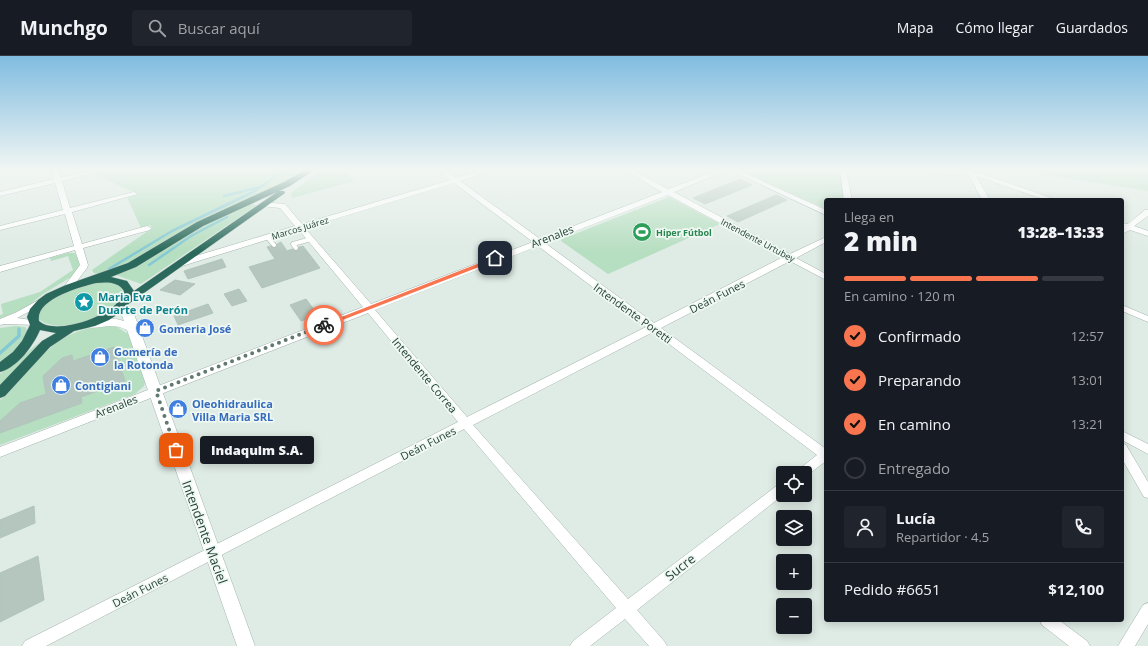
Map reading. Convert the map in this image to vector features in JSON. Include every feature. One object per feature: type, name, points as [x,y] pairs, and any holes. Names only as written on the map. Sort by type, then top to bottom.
[{"type":"highway","points":[[82,326],[65,329],[51,329],[36,324],[32,317],[38,305],[48,298],[67,288],[132,265],[200,224],[258,198]]},
{"type":"highway","points":[[0,393],[46,344],[60,334],[106,316],[275,198]]},
{"type":"highway","points":[[252,200],[263,202],[265,204]]},
{"type":"highway","points":[[89,281],[111,280],[125,284],[128,287],[129,294],[123,304]]},
{"type":"highway","points":[[0,368],[27,344],[33,334],[36,324]]},
{"type":"main road","name":"Intendente Maciel","points":[[123,304],[156,391],[246,646]]},
{"type":"main road","points":[[82,326],[100,322],[113,322],[124,324],[132,328]]},
{"type":"street","points":[[63,198],[84,268],[67,288]]},
{"type":"street","points":[[0,228],[120,198]]},
{"type":"street","name":"Marcos Juárez","points":[[179,264],[399,198]]},
{"type":"street","name":"Intendente Poretti","points":[[478,198],[824,454]]},
{"type":"street","name":"Arenales","points":[[0,452],[653,198]]},
{"type":"street","name":"Intendente Urtubey","points":[[677,198],[824,276]]},
{"type":"street","points":[[794,198],[824,211]]},
{"type":"street","name":"Intendente Correa","points":[[265,204],[282,206],[466,424],[659,646]]},
{"type":"street","points":[[1125,226],[1148,212]]},
{"type":"street","points":[[1125,226],[1148,234]]},
{"type":"street","points":[[0,269],[147,228]]},
{"type":"street","name":"Deán Funes","points":[[30,646],[824,240]]},
{"type":"street","points":[[0,322],[20,314],[48,298]]},
{"type":"street","points":[[1124,309],[1148,320]]},
{"type":"street","points":[[0,322],[24,321],[36,324]]},
{"type":"street","points":[[1124,437],[1148,449]]},
{"type":"street","points":[[1124,451],[1148,493]]},
{"type":"street","points":[[811,466],[824,456]]},
{"type":"street","name":"Sucre","points":[[578,646],[776,493]]},
{"type":"street","points":[[1126,646],[1148,610]]},
{"type":"street","points":[[1050,622],[1082,646]]},
{"type":"lane","points":[[268,238],[274,245]]},
{"type":"lane","points":[[296,248],[293,244],[311,239]]},
{"type":"green space","points":[[127,198],[255,198],[128,264],[99,274],[94,273],[92,270],[152,228],[150,225],[141,228]]},
{"type":"green space","name":"Hiper Fútbol","points":[[668,198],[720,224],[608,274],[561,241],[562,239]]},
{"type":"green space","points":[[800,198],[845,198],[824,198],[824,208]]},
{"type":"green space","points":[[249,204],[257,205],[141,284],[116,275],[197,228]]},
{"type":"green space","points":[[68,253],[75,253],[79,262],[79,268],[71,277],[43,294],[25,308],[0,319],[0,315],[3,314],[1,304],[40,292],[73,270],[68,256],[51,261],[50,258]]},
{"type":"green space","points":[[89,283],[115,283],[122,289],[123,292],[118,304],[112,310],[92,320],[68,325],[56,326],[46,324],[39,319],[39,310],[53,297]]},
{"type":"green space","points":[[16,326],[25,327],[27,330],[24,340],[17,349],[0,363],[0,328]]},
{"type":"green space","points":[[105,326],[117,327],[128,334],[145,382],[144,386],[135,394],[0,445],[0,400],[13,388],[45,352],[57,343],[70,335],[86,329]]},
{"type":"green space","points":[[40,342],[0,387],[0,374]]},
{"type":"building","points":[[693,198],[694,198],[721,198],[705,204]]},
{"type":"building","points":[[770,198],[782,198],[787,200],[738,222],[727,216]]},
{"type":"building","points":[[281,242],[287,251],[292,249],[297,251],[299,247],[303,246],[320,268],[262,288],[249,267],[275,259],[267,247],[270,246],[275,248],[277,244]]},
{"type":"building","points":[[222,259],[226,267],[188,279],[184,271]]},
{"type":"building","points":[[175,280],[195,284],[180,295],[160,290]]},
{"type":"building","points":[[239,289],[247,301],[232,306],[224,294]]},
{"type":"building","points":[[306,299],[318,315],[301,321],[290,305]]},
{"type":"building","points":[[208,304],[213,313],[178,325],[174,316]]},
{"type":"building","name":"Contigiani","points":[[114,347],[125,381],[81,397],[82,403],[0,433],[0,421],[20,403],[46,394],[43,376],[62,358],[72,355],[73,361]]},
{"type":"building","points":[[34,506],[35,523],[0,538],[0,520]]},
{"type":"building","points":[[38,556],[44,600],[0,622],[0,573]]},
{"type":"waterway","points":[[109,269],[172,231],[242,198]]},
{"type":"waterway","points":[[149,265],[191,236],[227,217]]},
{"type":"waterway","points":[[0,353],[19,336],[19,329]]},
{"type":"way so far","points":[[176,450],[156,391],[324,325]]},
{"type":"place","name":"Hiper Fútbol","points":[[642,232]]},
{"type":"place","name":"Maria Eva Duarte de Perón","points":[[84,302]]},
{"type":"place","name":"Gomeria José","points":[[145,328]]},
{"type":"place","name":"Gomería de la Rotonda","points":[[100,357]]},
{"type":"place","name":"Contigiani","points":[[61,385]]},
{"type":"place","name":"Oleohidraulica Villa Maria SRL","points":[[178,409]]},
{"type":"place","name":"Indaquim S.A.","points":[[176,450]]},
{"type":"route","points":[[324,325],[495,258]]}]
